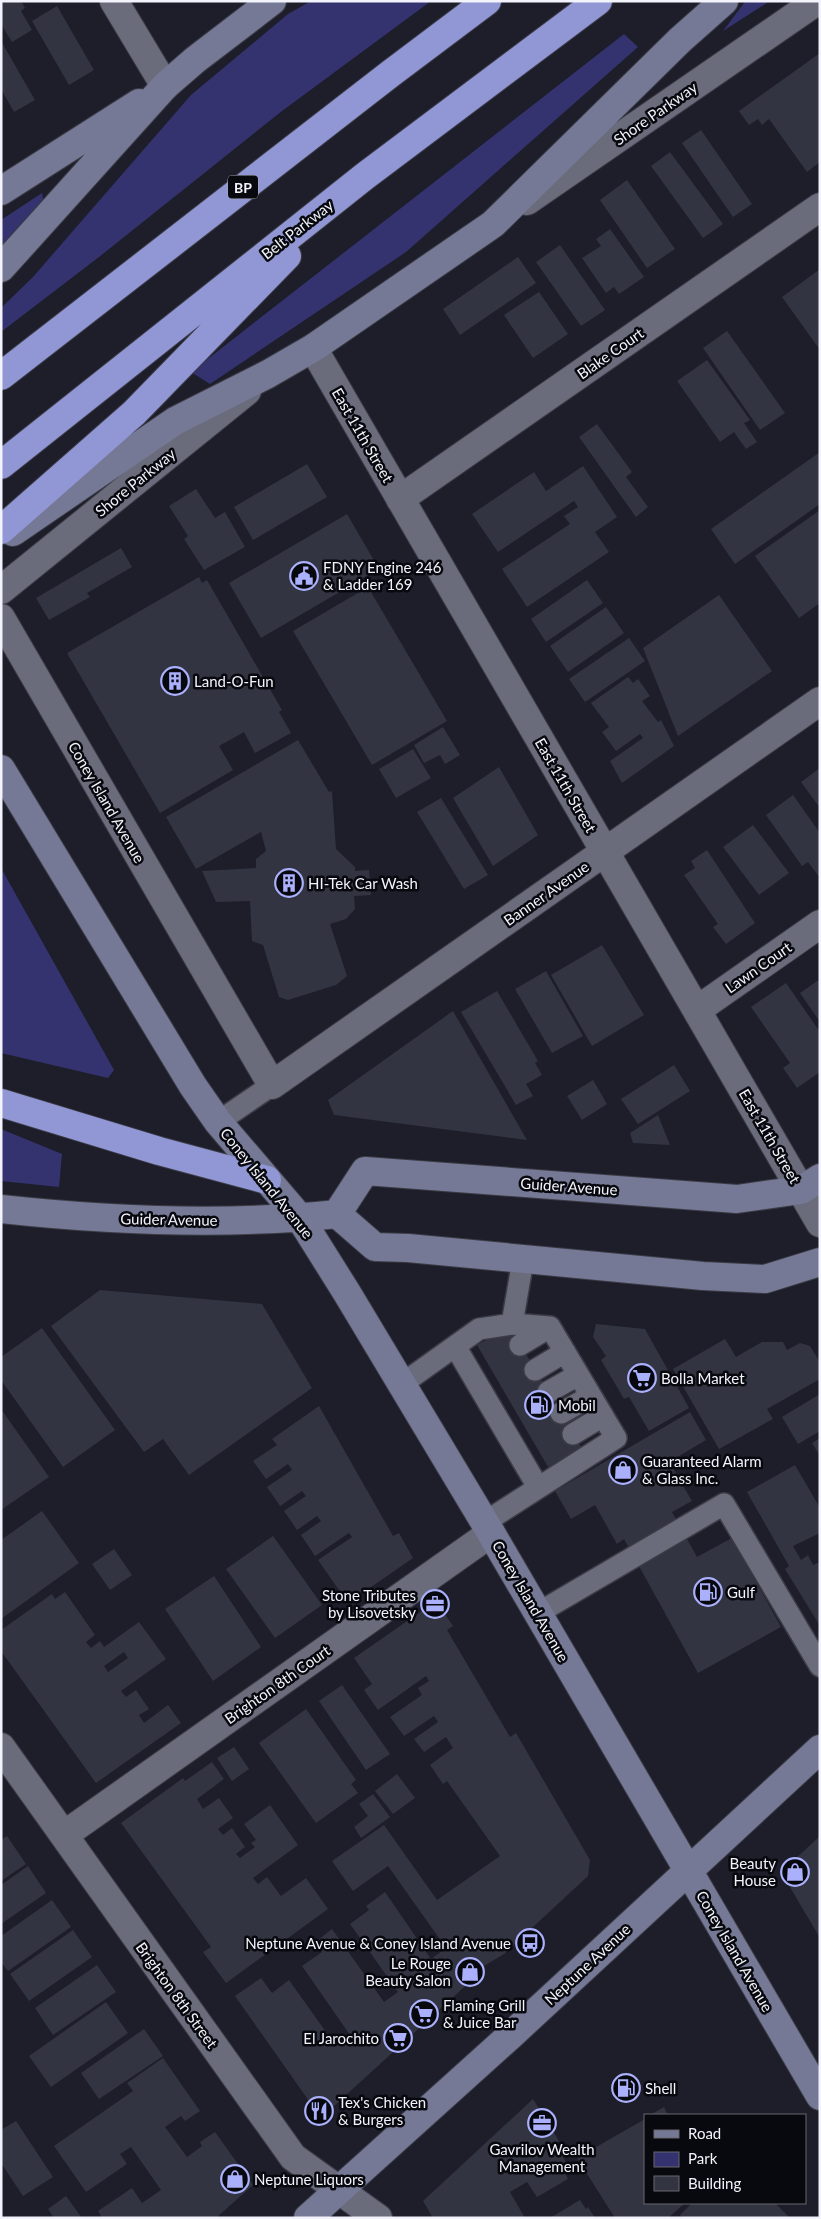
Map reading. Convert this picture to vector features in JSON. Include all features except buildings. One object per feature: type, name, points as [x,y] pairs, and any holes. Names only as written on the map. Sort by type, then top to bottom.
[{"type":"highway","name":"BP","points":[[1,376],[487,1]]},
{"type":"highway","name":"Belt Parkway","points":[[1,465],[365,176],[598,1]]},
{"type":"highway","points":[[1,530],[134,413],[365,176]]},
{"type":"highway","points":[[1,1103],[159,1151],[268,1180]]},
{"type":"main road","points":[[1,191],[165,86],[222,38],[272,1]]},
{"type":"main road","name":"Shore Parkway","points":[[1,540],[175,421],[268,374],[313,348],[493,224],[674,47],[724,1]]},
{"type":"main road","points":[[1,268],[165,86]]},
{"type":"main road","name":"Coney Island Avenue","points":[[2,770],[192,1086],[218,1122],[300,1218],[488,1527],[819,2093]]},
{"type":"main road","name":"Guider Avenue","points":[[1,1209],[67,1216],[203,1221],[300,1218],[337,1214],[365,1171],[737,1199],[811,1184]]},
{"type":"main road","points":[[337,1214],[375,1247],[408,1248],[703,1276],[765,1278],[820,1262]]},
{"type":"main road","name":"Neptune Avenue","points":[[308,2218],[511,2035],[820,1749]]},
{"type":"street","points":[[114,1],[165,86]]},
{"type":"street","name":"Shore Parkway","points":[[493,224],[817,1]]},
{"type":"street","name":"Blake Court","points":[[400,499],[820,208]]},
{"type":"street","name":"East 11th Street","points":[[313,348],[697,1010],[811,1184],[820,1223]]},
{"type":"street","name":"Shore Parkway","points":[[1,590],[268,374]]},
{"type":"street","name":"Coney Island Avenue","points":[[1,618],[272,1085]]},
{"type":"street","name":"Banner Avenue","points":[[272,1085],[820,701]]},
{"type":"street","name":"Lawn Court","points":[[697,1010],[820,924]]},
{"type":"street","name":"Brighton 8th Court","points":[[64,1836],[488,1527]]},
{"type":"street","name":"Brighton 8th Street","points":[[1,1746],[293,2157],[378,2218]]},
{"type":"lane","name":"Coney Island Avenue","points":[[218,1122],[272,1085]]},
{"type":"lane","points":[[512,1324],[523,1260]]},
{"type":"lane","points":[[402,1384],[479,1329],[512,1324],[550,1327]]},
{"type":"lane","points":[[520,1344],[550,1327]]},
{"type":"lane","points":[[488,1527],[538,1487],[616,1438],[550,1327]]},
{"type":"lane","points":[[455,1346],[480,1369],[532,1459],[538,1487]]},
{"type":"lane","points":[[535,1370],[565,1352]]},
{"type":"lane","points":[[548,1392],[578,1375]]},
{"type":"lane","points":[[561,1413],[590,1396]]},
{"type":"lane","points":[[573,1434],[603,1416]]},
{"type":"lane","points":[[538,1612],[724,1504],[820,1666]]},
{"type":"green space","points":[[311,1],[431,1],[282,111],[99,257],[1,332],[1,308],[33,277],[191,95],[288,14]]},
{"type":"green space","points":[[745,1],[770,1],[723,31],[744,3]]},
{"type":"green space","points":[[624,34],[638,47],[406,252],[210,384],[191,372]]},
{"type":"green space","points":[[42,193],[44,205],[1,253],[1,220]]},
{"type":"green space","points":[[1,868],[114,1070],[108,1078],[1,1053]]},
{"type":"green space","points":[[1,1129],[62,1154],[59,1187],[1,1181]]},
{"type":"place","name":"FDNY Engine 246 & Ladder 169","points":[[304,576]]},
{"type":"place","name":"Land-O-Fun","points":[[175,681]]},
{"type":"place","name":"HI-Tek Car Wash","points":[[289,883]]},
{"type":"place","name":"Bolla Market","points":[[642,1378]]},
{"type":"place","name":"Mobil","points":[[539,1405]]},
{"type":"place","name":"Guaranteed Alarm & Glass Inc.","points":[[623,1470]]},
{"type":"place","name":"Gulf","points":[[708,1592]]},
{"type":"place","name":"Stone Tributes by Lisovetsky","points":[[435,1604]]},
{"type":"place","name":"Beauty House","points":[[795,1872]]},
{"type":"place","name":"Neptune Avenue & Coney Island Avenue","points":[[530,1943]]},
{"type":"place","name":"Le Rouge Beauty Salon","points":[[470,1972]]},
{"type":"place","name":"Flaming Grill & Juice Bar","points":[[424,2014]]},
{"type":"place","name":"El Jarochito","points":[[398,2038]]},
{"type":"place","name":"Shell","points":[[626,2088]]},
{"type":"place","name":"Tex's Chicken & Burgers","points":[[319,2111]]},
{"type":"place","name":"Gavrilov Wealth Management","points":[[542,2123]]},
{"type":"place","name":"Neptune Liquors","points":[[235,2179]]}]
